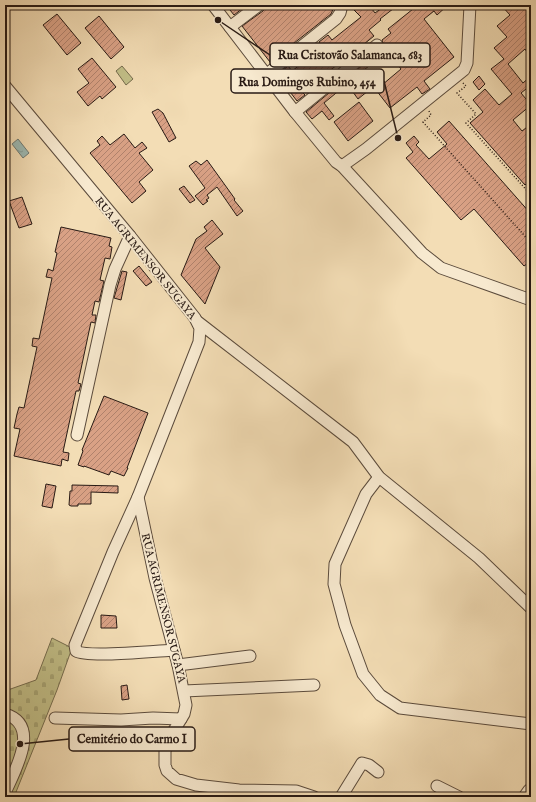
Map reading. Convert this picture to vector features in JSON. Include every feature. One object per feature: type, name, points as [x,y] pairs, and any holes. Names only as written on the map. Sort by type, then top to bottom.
[{"type":"street","points":[[213,5],[295,112],[336,162],[342,166],[422,254],[441,268],[531,300]]},
{"type":"street","points":[[230,27],[259,5]]},
{"type":"street","points":[[267,74],[336,19],[340,14],[342,5]]},
{"type":"street","points":[[342,166],[464,70],[467,63],[470,5]]},
{"type":"street","points":[[295,112],[377,46]]},
{"type":"street","name":"RUA AGRIMENSOR SUGAYA","points":[[5,86],[130,236],[198,322],[200,328],[199,342],[138,497],[78,636],[75,649],[84,654],[174,650]]},
{"type":"street","points":[[77,435],[110,285],[115,269],[130,236]]},
{"type":"street","points":[[198,322],[353,442],[379,477],[479,558],[531,608]]},
{"type":"street","points":[[379,477],[366,494],[335,564],[334,584],[345,625],[363,674],[380,695],[400,708],[531,724]]},
{"type":"street","name":"RUA AGRIMENSOR SUGAYA","points":[[138,497],[155,578],[178,665],[186,705],[181,719],[170,737],[165,751],[165,767],[176,779],[196,785],[214,788],[296,791],[314,797]]},
{"type":"street","points":[[178,665],[250,656]]},
{"type":"street","points":[[184,691],[314,685]]},
{"type":"street","points":[[5,714],[14,718],[20,724],[24,741],[21,757],[5,793]]},
{"type":"street","points":[[55,718],[121,720],[153,718],[181,719]]},
{"type":"street","points":[[341,797],[362,763],[369,765],[378,772]]},
{"type":"street","points":[[437,786],[459,797]]},
{"type":"path","points":[[456,76],[466,86],[457,93],[476,114],[466,123],[531,195]]},
{"type":"path","points":[[423,103],[431,115],[423,122],[531,243]]},
{"type":"green space","points":[[122,66],[133,79],[126,85],[116,71]]},
{"type":"green space","points":[[52,638],[72,648],[57,690],[14,797],[5,797],[5,691],[36,680]]},
{"type":"water","points":[[18,139],[29,153],[23,158],[12,144]]},
{"type":"building","points":[[226,5],[247,5],[234,15]]},
{"type":"building","points":[[266,5],[335,5],[331,14],[270,62],[242,26],[263,11]]},
{"type":"building","points":[[352,5],[369,5],[375,13],[386,5],[398,5],[369,30],[374,36],[343,61],[344,63],[339,67],[337,65],[302,92],[305,95],[297,101],[277,75],[288,66],[292,71],[323,47],[319,42],[328,35],[332,40],[361,17],[353,9]]},
{"type":"building","points":[[418,5],[448,5],[437,15],[434,11],[424,19],[454,57],[424,81],[430,89],[422,94],[417,87],[390,108],[376,90],[401,69],[388,52],[361,72],[373,87],[358,99],[347,84],[324,103],[334,116],[329,120],[322,111],[312,119],[306,112],[381,50],[384,47],[382,40],[391,33],[388,29]]},
{"type":"building","points":[[501,5],[513,5],[517,10],[523,5],[531,15],[531,48],[527,52],[525,49],[508,64],[523,83],[531,76],[531,85],[521,93],[531,105],[513,120],[522,131],[531,124],[531,179],[525,185],[470,123],[483,112],[473,100],[485,89],[499,105],[512,94],[491,69],[504,59],[494,48],[507,37],[497,26],[510,15]]},
{"type":"building","points":[[57,14],[81,43],[67,55],[43,25]]},
{"type":"building","points":[[99,16],[124,47],[111,59],[85,28]]},
{"type":"building","points":[[92,58],[116,87],[102,99],[100,96],[88,106],[77,92],[89,83],[78,69]]},
{"type":"building","points":[[479,76],[485,84],[479,90],[473,82]]},
{"type":"building","points":[[359,102],[373,121],[348,141],[334,122]]},
{"type":"building","points":[[158,109],[163,113],[176,138],[169,142],[152,112]]},
{"type":"building","points":[[449,121],[531,214],[531,261],[524,266],[474,209],[461,220],[406,158],[413,152],[406,143],[414,136],[419,142],[416,145],[429,159],[447,144],[437,132]]},
{"type":"building","points":[[124,134],[135,148],[142,142],[147,148],[139,153],[153,170],[139,182],[146,191],[132,203],[90,153],[100,145],[97,141],[102,136],[110,145]]},
{"type":"building","points":[[207,160],[243,211],[237,216],[217,187],[207,195],[209,198],[206,200],[208,201],[203,205],[195,196],[205,188],[189,166],[196,161],[201,165]]},
{"type":"building","points":[[184,186],[195,200],[190,203],[179,189]]},
{"type":"building","points":[[22,197],[32,224],[19,228],[9,201]]},
{"type":"building","points":[[212,220],[223,234],[205,248],[220,267],[205,304],[181,275],[196,239],[207,231],[204,227]]},
{"type":"building","points":[[61,227],[111,238],[109,246],[112,247],[110,259],[105,258],[100,280],[104,281],[99,302],[95,301],[92,315],[96,315],[95,323],[91,322],[78,383],[81,384],[79,391],[76,391],[63,452],[69,453],[68,461],[62,459],[61,466],[14,456],[20,429],[14,428],[19,407],[24,408],[37,347],[32,346],[33,338],[39,339],[52,278],[46,277],[48,269],[53,271],[57,253],[55,252]]},
{"type":"building","points":[[139,266],[152,282],[146,286],[133,271]]},
{"type":"building","points":[[122,271],[127,272],[121,300],[114,298]]},
{"type":"building","points":[[104,396],[148,413],[124,476],[111,471],[109,475],[78,465],[83,451],[82,450]]},
{"type":"building","points":[[46,484],[56,486],[52,508],[42,506]]},
{"type":"building","points":[[72,485],[118,486],[118,493],[91,492],[91,504],[78,504],[78,506],[71,506],[69,505]]},
{"type":"building","points":[[101,615],[116,616],[117,628],[101,628]]},
{"type":"building","points":[[127,685],[129,699],[122,700],[121,686]]},
{"type":"place","name":"Rua Cristovão Salamanca, 683","points":[[218,20]]},
{"type":"place","name":"Rua Domingos Rubino, 454","points":[[398,138]]},
{"type":"place","name":"Cemitério do Carmo I","points":[[20,744]]}]
